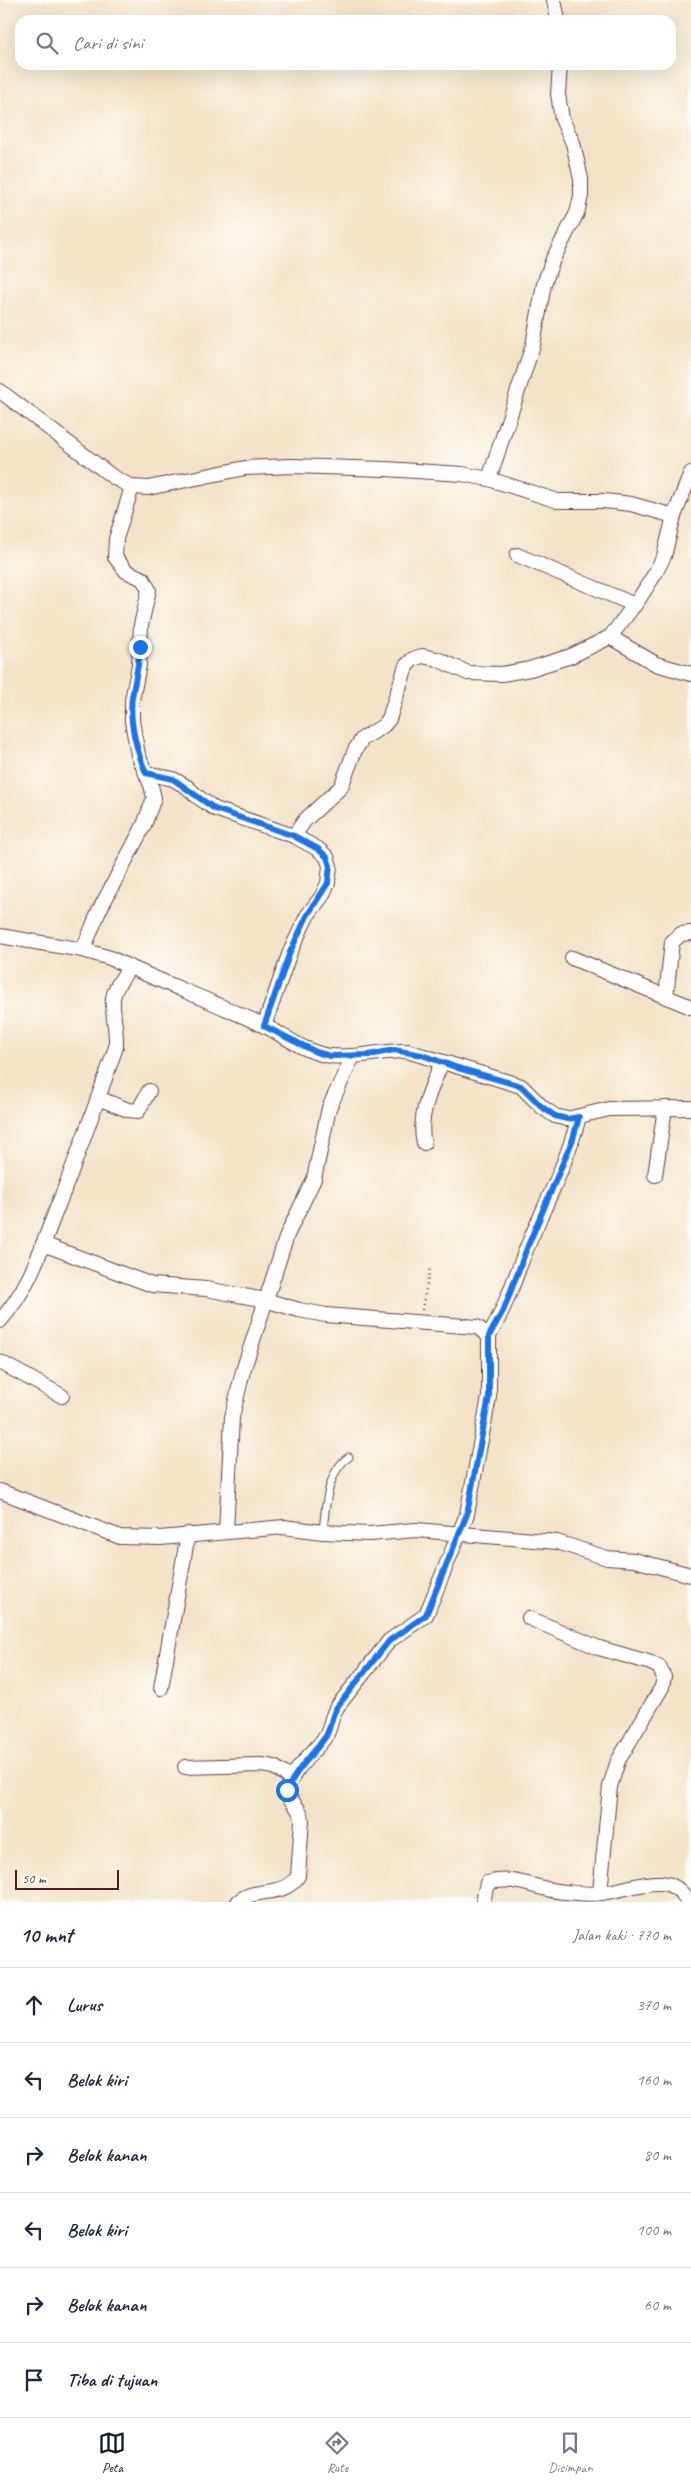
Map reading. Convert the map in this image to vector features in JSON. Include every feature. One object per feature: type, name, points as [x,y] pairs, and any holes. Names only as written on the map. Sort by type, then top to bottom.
[{"type":"street","points":[[554,0],[557,15]]},
{"type":"street","points":[[489,480],[533,345],[544,284],[553,259],[576,212],[581,196],[581,179],[575,152],[562,119],[558,94],[560,70]]},
{"type":"street","points":[[0,391],[113,477],[132,487],[148,488],[245,468],[291,466],[440,472],[489,480],[558,501],[604,501],[630,504],[674,516]]},
{"type":"street","points":[[294,836],[305,820],[341,787],[355,750],[362,739],[383,726],[389,719],[406,666],[413,659],[422,656],[437,659],[468,673],[502,674],[530,669],[571,656],[610,637],[635,605],[664,556],[674,516],[691,473]]},
{"type":"street","points":[[84,950],[99,911],[152,807],[154,798],[134,736],[132,700],[139,665],[142,625],[149,590],[143,579],[126,571],[115,557],[116,539],[132,487]]},
{"type":"street","points":[[517,555],[635,605]]},
{"type":"street","points":[[610,637],[656,664],[691,674]]},
{"type":"street","points":[[146,773],[173,779],[215,809],[294,836],[318,849],[327,857],[330,866],[328,883],[307,916],[290,952],[264,1026]]},
{"type":"street","points":[[666,997],[672,942],[681,934],[691,933]]},
{"type":"street","points":[[0,936],[84,950],[130,967],[264,1026],[316,1052],[330,1056],[353,1056],[394,1050],[407,1051],[521,1086],[542,1107],[555,1116],[567,1119],[608,1108],[691,1108]]},
{"type":"street","points":[[572,958],[691,1007]]},
{"type":"street","points":[[0,1321],[22,1293],[43,1244],[98,1098],[116,1047],[117,1033],[113,998],[118,985],[130,967]]},
{"type":"street","points":[[226,1531],[232,1417],[243,1371],[287,1235],[312,1185],[329,1108],[353,1056]]},
{"type":"street","points":[[424,1143],[422,1135],[423,1116],[442,1062]]},
{"type":"street","points":[[98,1098],[128,1110],[138,1111],[149,1091]]},
{"type":"street","points":[[655,1175],[666,1108]]},
{"type":"street","points":[[238,1902],[245,1897],[284,1889],[292,1884],[298,1876],[302,1813],[290,1801],[287,1794],[292,1779],[326,1736],[331,1716],[337,1707],[389,1641],[426,1615],[467,1514],[489,1397],[489,1336],[504,1309],[527,1248],[573,1139],[579,1117]]},
{"type":"street","points":[[43,1244],[152,1285],[206,1289],[265,1300],[299,1310],[326,1315],[477,1327],[489,1336]]},
{"type":"street","points":[[0,1362],[62,1396]]},
{"type":"street","points":[[0,1491],[120,1537],[160,1538],[284,1526],[323,1532],[370,1534],[416,1530],[557,1542],[608,1558],[634,1560],[691,1574]]},
{"type":"street","points":[[162,1688],[188,1534]]},
{"type":"street","points":[[530,1618],[599,1648],[648,1662],[659,1667],[664,1676],[662,1686],[650,1704],[613,1772],[600,1893]]},
{"type":"street","points":[[184,1767],[261,1765],[274,1767],[292,1779]]},
{"type":"street","points":[[483,1902],[487,1883],[497,1880],[522,1882],[563,1892],[600,1893],[644,1884],[662,1883],[678,1888],[688,1902]]},
{"type":"lane","points":[[323,1532],[325,1508],[333,1482],[338,1468],[349,1457]]},
{"type":"path","points":[[420,1321],[430,1268]]},
{"type":"route","points":[[140,647],[139,665],[132,700],[132,721],[138,756],[146,773],[173,779],[187,787],[198,798],[215,809],[307,842],[327,857],[330,866],[328,883],[322,896],[307,916],[290,952],[264,1026],[316,1052],[330,1056],[369,1055],[394,1050],[422,1055],[458,1068],[521,1086],[542,1107],[555,1116],[567,1119],[579,1117],[573,1139],[527,1248],[504,1309],[489,1336],[489,1397],[467,1514],[426,1615],[389,1641],[337,1707],[331,1716],[326,1736],[292,1779],[287,1790]]}]
